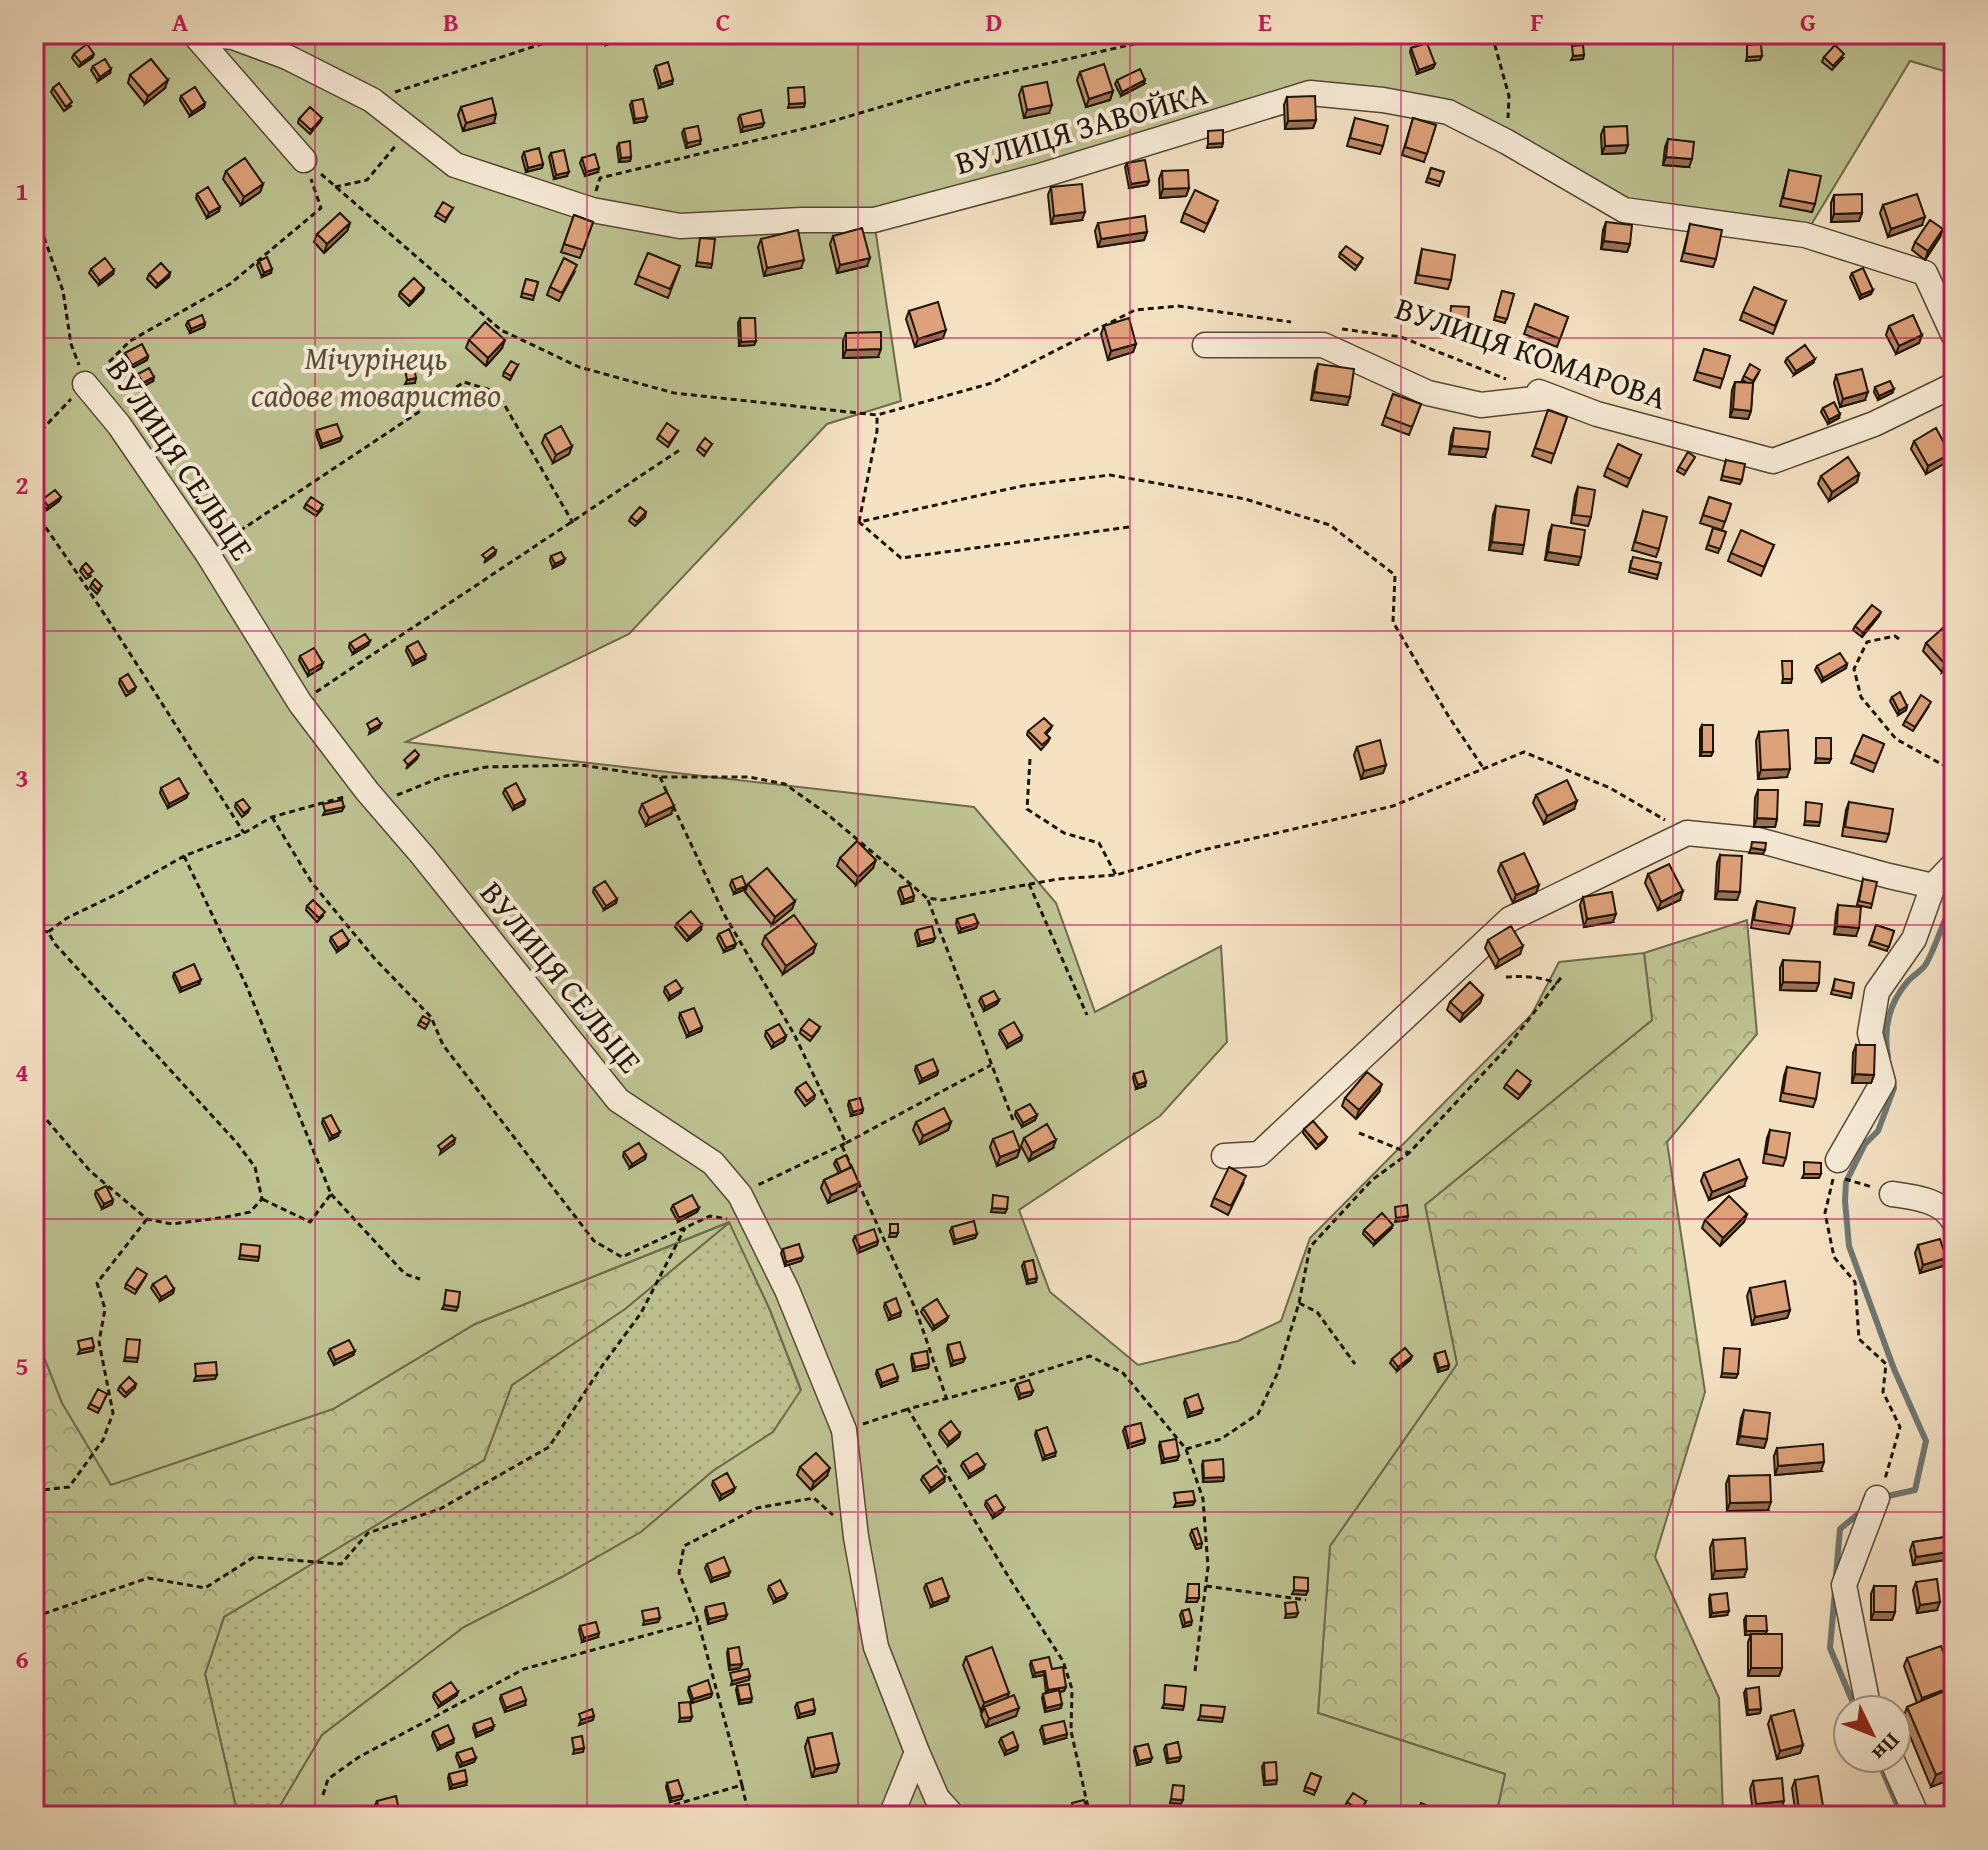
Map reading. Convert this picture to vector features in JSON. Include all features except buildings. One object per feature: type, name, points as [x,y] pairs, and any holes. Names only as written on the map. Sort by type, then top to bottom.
[{"type":"street","name":"ВУЛИЦЯ ЗАВОЙКА","points":[[195,34],[233,37],[287,57],[372,100],[455,165],[592,210],[680,226],[874,220],[1043,175],[1310,93],[1383,100],[1448,112],[1507,142],[1624,210],[1805,235],[1925,273],[1954,336]]},
{"type":"street","points":[[195,34],[304,160]]},
{"type":"street","points":[[1205,345],[1323,345],[1428,393],[1481,405],[1545,394]]},
{"type":"street","name":"ВУЛИЦЯ СЕЛЬЦЕ","points":[[85,384],[119,425],[207,553],[300,703],[373,797],[618,1100],[713,1163],[740,1195],[787,1290],[844,1430],[856,1537],[876,1647],[937,1798],[953,1816]]},
{"type":"street","name":"ВУЛИЦЯ КОМАРОВА","points":[[1545,394],[1597,414],[1773,461],[1874,424],[1954,385]]},
{"type":"street","points":[[1224,1156],[1259,1154],[1510,919],[1687,833],[1758,840],[1933,886]]},
{"type":"street","points":[[1839,1169],[1883,1082],[1870,1033],[1877,992],[1914,939],[1933,886],[1954,864]]},
{"type":"street","points":[[1892,1194],[1922,1198],[1949,1213],[1954,1222]]},
{"type":"street","points":[[1866,1694],[1844,1585],[1877,1498]]},
{"type":"street","points":[[891,1816],[917,1752]]},
{"type":"street","points":[[1898,1774],[1917,1816]]},
{"type":"path","points":[[372,100],[572,34]]},
{"type":"path","points":[[592,210],[600,178],[819,125],[966,82],[1134,44],[1164,34]]},
{"type":"path","points":[[1499,34],[1491,34],[1509,96],[1507,142]]},
{"type":"path","points":[[1881,34],[1916,38]]},
{"type":"path","points":[[335,187],[367,180],[410,129]]},
{"type":"path","points":[[304,160],[501,330],[579,367],[674,393],[877,415],[992,383],[1135,310],[1178,306],[1297,322]]},
{"type":"path","points":[[34,438],[130,341],[230,284],[321,208],[304,160]]},
{"type":"path","name":"ВУЛИЦЯ СЕЛЬЦЕ","points":[[34,209],[63,291],[71,344],[85,384]]},
{"type":"path","name":"ВУЛИЦЯ КОМАРОВА","points":[[1341,329],[1401,337],[1545,394]]},
{"type":"path","points":[[207,553],[464,382],[497,392],[573,523]]},
{"type":"path","points":[[859,522],[877,431],[877,415]]},
{"type":"path","points":[[300,703],[681,449]]},
{"type":"path","points":[[859,522],[1022,486],[1110,475],[1245,499],[1330,525],[1395,575],[1393,622],[1484,769]]},
{"type":"path","points":[[34,511],[98,601],[138,670],[244,833]]},
{"type":"path","points":[[859,522],[901,558],[1129,527]]},
{"type":"path","points":[[1899,639],[1895,636],[1867,642],[1854,669],[1861,697],[1896,739],[1954,771]]},
{"type":"path","points":[[927,898],[942,900],[1029,884],[1116,875],[1393,806],[1524,752],[1610,788],[1687,833]]},
{"type":"path","points":[[1030,759],[1027,809],[1064,833],[1099,843],[1116,875]]},
{"type":"path","points":[[48,932],[67,918],[184,856],[244,833],[272,817],[373,797],[486,767],[581,765],[660,777],[749,777],[785,784],[827,814],[927,898],[1013,1120]]},
{"type":"path","points":[[660,777],[724,914],[794,1034],[916,1310],[947,1398]]},
{"type":"path","points":[[272,817],[312,883],[375,959],[431,1017],[443,1045],[594,1241],[622,1257],[710,1216],[754,1223]]},
{"type":"path","points":[[184,856],[247,987],[331,1194],[405,1274],[420,1279]]},
{"type":"path","points":[[1029,884],[1087,1015]]},
{"type":"path","points":[[34,929],[48,932],[55,944],[237,1143],[255,1167],[262,1199]]},
{"type":"path","points":[[1186,1449],[1221,1439],[1258,1414],[1278,1372],[1299,1303],[1310,1247],[1372,1180],[1409,1153],[1505,1050],[1563,975]]},
{"type":"path","points":[[1506,977],[1557,984]]},
{"type":"path","points":[[740,1195],[844,1144],[991,1065]]},
{"type":"path","points":[[34,1105],[90,1171],[147,1219],[172,1224],[226,1217],[250,1212],[262,1199]]},
{"type":"path","points":[[1359,1133],[1409,1153]]},
{"type":"path","points":[[1865,1186],[1839,1169],[1825,1213],[1834,1257],[1855,1282],[1859,1339],[1886,1364],[1883,1392],[1900,1427],[1889,1469],[1877,1498]]},
{"type":"path","points":[[262,1199],[310,1222],[331,1194]]},
{"type":"path","points":[[34,1491],[69,1487],[103,1440],[113,1413],[99,1342],[105,1309],[97,1283],[147,1219]]},
{"type":"path","points":[[34,1617],[148,1578],[205,1588],[254,1557],[341,1564],[368,1533],[440,1509],[549,1447],[641,1313],[685,1228]]},
{"type":"path","points":[[1299,1303],[1317,1312],[1355,1364]]},
{"type":"path","points":[[844,1430],[1090,1356],[1123,1373],[1186,1449],[1203,1499],[1208,1567],[1195,1671]]},
{"type":"path","points":[[908,1409],[1063,1661],[1072,1689],[1071,1731],[1090,1816]]},
{"type":"path","points":[[749,1816],[698,1621],[679,1573],[684,1546],[757,1508],[814,1498],[856,1537]]},
{"type":"path","points":[[1206,1586],[1306,1600]]},
{"type":"path","points":[[323,1795],[328,1779],[359,1757],[524,1669],[698,1621]]},
{"type":"path","points":[[636,1816],[742,1785]]},
{"type":"green space","name":"Мічурінець садове товариство","points":[[34,34],[1954,34],[1954,74],[1910,61],[1805,235],[1624,210],[1448,112],[1310,93],[874,221],[901,401],[827,424],[629,634],[406,742],[974,807],[1056,903],[1095,1012],[1221,946],[1227,1042],[1160,1116],[1019,1210],[1050,1292],[1138,1365],[1238,1341],[1281,1321],[1310,1238],[1532,1014],[1559,962],[1644,953],[1652,1020],[1425,1205],[1457,1364],[1330,1546],[1318,1713],[1505,1774],[1496,1816],[274,1816],[322,1735],[464,1627],[641,1532],[713,1471],[773,1432],[801,1390],[770,1310],[729,1222],[475,1324],[333,1409],[111,1485],[62,1403],[34,1331]]},
{"type":"green space","points":[[1747,920],[1757,1034],[1667,1142],[1705,1392],[1655,1557],[1719,1698],[1723,1816],[1496,1816],[1505,1774],[1318,1713],[1330,1546],[1457,1364],[1425,1205],[1652,1020],[1644,953]]},
{"type":"green space","points":[[730,1222],[770,1310],[801,1391],[773,1432],[713,1471],[641,1532],[464,1627],[322,1735],[274,1816],[238,1816],[205,1674],[224,1617],[484,1460],[512,1385],[625,1309]]},
{"type":"green space","points":[[730,1222],[625,1309],[512,1385],[484,1460],[224,1617],[205,1674],[238,1816],[40,1816],[34,1802],[34,1331],[62,1403],[333,1409],[475,1324]]},
{"type":"waterway","points":[[1888,1057],[1886,1036],[1892,1007],[1901,989],[1926,964],[1954,901]]},
{"type":"waterway","points":[[1883,1497],[1915,1490],[1926,1441],[1894,1369],[1849,1246],[1845,1201],[1846,1182],[1865,1144],[1878,1131],[1894,1088],[1893,1080]]},
{"type":"waterway","points":[[1836,1575],[1840,1529],[1864,1509]]},
{"type":"waterway","points":[[1835,1590],[1830,1648],[1849,1694]]},
{"type":"waterway","points":[[1884,1774],[1902,1816]]}]
